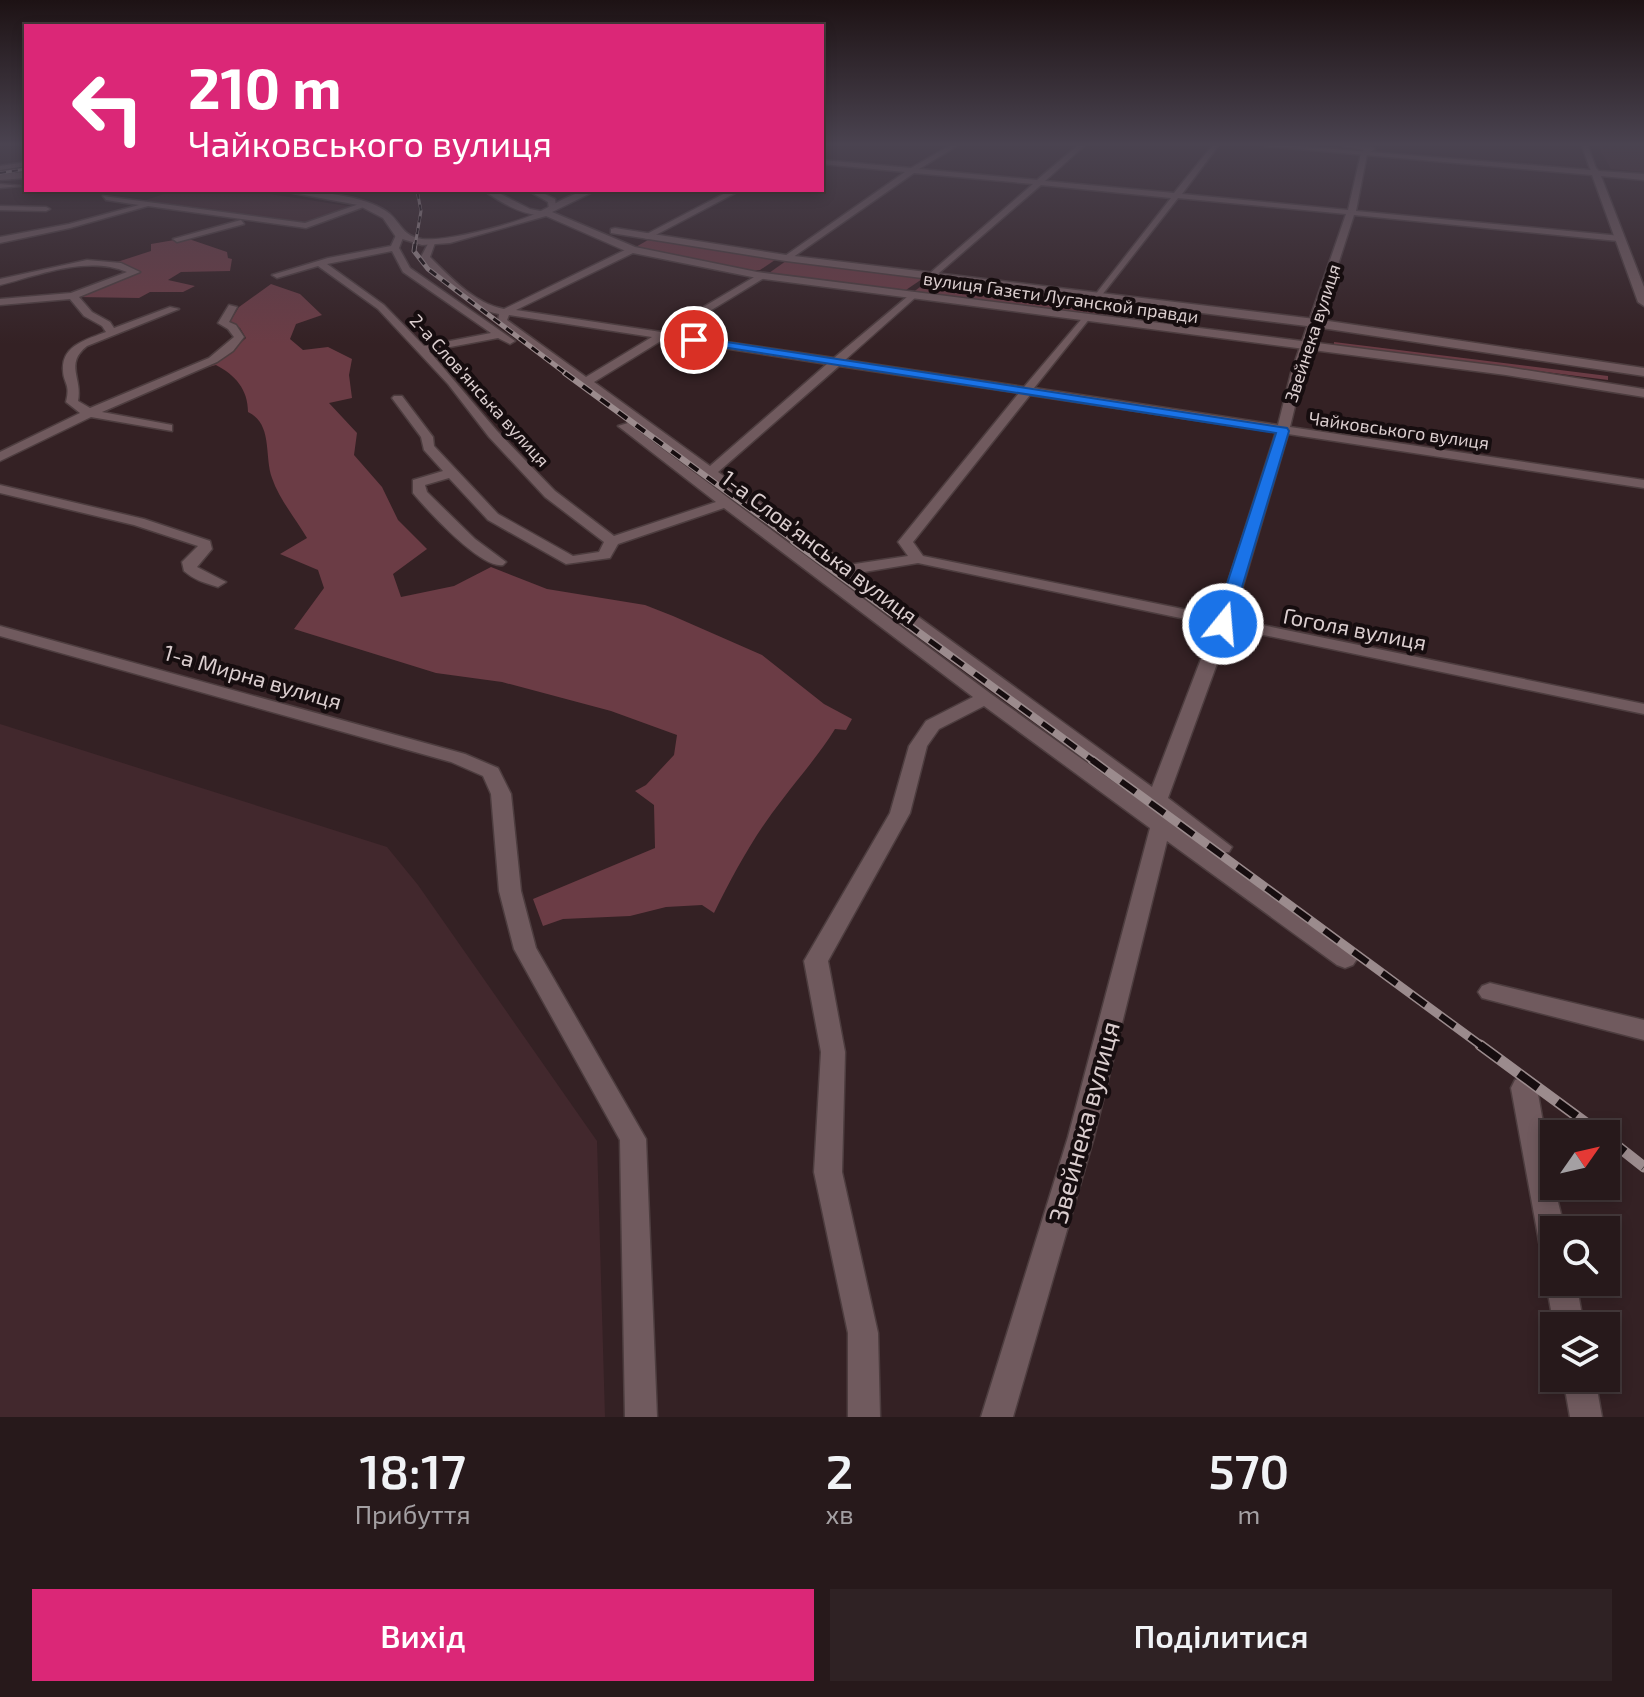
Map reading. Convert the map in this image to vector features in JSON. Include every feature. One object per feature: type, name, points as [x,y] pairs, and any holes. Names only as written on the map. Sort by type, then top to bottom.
[{"type":"street","points":[[0,240],[123,212]]},
{"type":"street","points":[[193,212],[306,226],[345,212]]},
{"type":"street","name":"1-а Слов’янська вулиця","points":[[379,212],[386,216],[398,241],[406,270],[501,334],[985,698],[1159,812],[1345,959]]},
{"type":"street","points":[[277,275],[398,241],[433,242],[497,229],[543,212]]},
{"type":"street","name":"вулиця Газєти Луганской правди","points":[[553,212],[632,250],[761,276],[1506,371],[1644,396]]},
{"type":"street","name":"вулиця Газєти Луганской правди","points":[[556,212],[645,237],[786,258],[1315,323],[1644,372]]},
{"type":"street","points":[[645,237],[694,212]]},
{"type":"street","points":[[786,258],[852,212]]},
{"type":"street","points":[[932,276],[1006,212]]},
{"type":"street","points":[[1098,297],[1164,212]]},
{"type":"street","points":[[1342,212],[1618,238]]},
{"type":"street","points":[[1609,212],[1618,238],[1639,272],[1644,302]]},
{"type":"street","name":"Звейнека вулиця","points":[[997,1417],[1081,1137],[1159,812],[1223,624],[1283,431],[1297,373],[1351,213]]},
{"type":"street","points":[[177,239],[252,220]]},
{"type":"street","points":[[254,231],[280,224]]},
{"type":"street","points":[[223,227],[241,235]]},
{"type":"street","name":"Чайковського вулиця","points":[[433,242],[425,257],[478,302],[505,312],[1644,484]]},
{"type":"street","points":[[632,250],[505,312],[502,321],[845,570],[1159,812],[1222,847]]},
{"type":"street","points":[[0,282],[63,267],[111,262],[135,272],[73,296],[0,302]]},
{"type":"street","name":"2-а Слов’янська вулиця","points":[[321,264],[381,307],[550,494],[612,541]]},
{"type":"street","points":[[584,383],[761,276]]},
{"type":"street","points":[[709,473],[913,295]]},
{"type":"street","points":[[73,296],[88,314],[106,324],[111,332]]},
{"type":"street","points":[[0,457],[89,413],[213,360],[239,337],[232,327],[223,323],[232,307]]},
{"type":"street","points":[[168,428],[89,413],[72,402],[75,389],[68,369],[70,360],[83,344],[174,309]]},
{"type":"street","points":[[845,570],[918,559],[905,542],[1085,318]]},
{"type":"street","points":[[419,350],[501,334]]},
{"type":"street","points":[[1644,396],[1644,406]]},
{"type":"street","points":[[398,398],[427,437],[428,447],[493,517],[571,561],[605,555],[612,541],[726,503]]},
{"type":"street","points":[[452,473],[418,483],[420,493],[470,542],[498,562]]},
{"type":"street","points":[[0,489],[158,527],[205,544],[205,549],[190,562],[189,568],[199,576],[218,582]]},
{"type":"street","name":"Гоголя вулиця","points":[[918,559],[1644,709]]},
{"type":"street","name":"1-а Мирна вулиця","points":[[0,631],[443,754],[491,772],[501,794],[510,891],[525,949],[633,1139],[641,1417]]},
{"type":"street","points":[[864,1417],[863,1333],[828,1172],[833,1052],[816,961],[900,813],[918,746],[932,725],[985,698]]},
{"type":"street","points":[[1490,992],[1644,1030]]},
{"type":"street","points":[[1524,1088],[1548,1216]]},
{"type":"street","points":[[1582,1392],[1586,1417]]},
{"type":"shaded area","points":[[211,212],[341,212],[315,222],[294,224]]},
{"type":"shaded area","points":[[186,238],[227,252],[228,258],[232,259],[230,271],[181,272],[168,280],[195,286],[183,292],[150,292],[139,298],[78,297],[140,272],[117,262],[151,251],[151,244]]},
{"type":"shaded area","points":[[648,240],[775,260],[760,270],[747,271],[634,248]]},
{"type":"shaded area","points":[[786,261],[925,277],[903,292],[769,273]]},
{"type":"shaded area","points":[[932,278],[1114,301],[1100,318],[912,293]]},
{"type":"shaded area","points":[[271,284],[300,294],[322,315],[296,324],[290,339],[303,350],[328,347],[352,359],[349,375],[352,398],[329,403],[357,433],[354,455],[382,487],[398,520],[427,549],[393,574],[401,597],[454,586],[491,567],[547,589],[645,605],[762,655],[824,704],[852,719],[846,730],[835,729],[772,813],[714,913],[702,905],[666,907],[630,916],[563,919],[543,926],[533,899],[655,848],[654,805],[635,791],[646,785],[674,755],[677,735],[611,711],[502,682],[436,673],[294,629],[324,588],[318,570],[280,554],[307,538],[275,486],[261,424],[248,412],[246,396],[239,384],[223,369],[216,365],[187,373],[221,360],[246,338],[240,328],[229,323],[239,307]]},
{"type":"shaded area","points":[[1334,342],[1608,376],[1608,380],[1334,345]]},
{"type":"shaded area","points":[[0,724],[387,847],[418,885],[597,1141],[605,1417],[0,1417]]},
{"type":"railway","points":[[415,246],[421,212]]},
{"type":"railway","points":[[415,244],[414,251],[428,269],[568,375]]},
{"type":"railway","points":[[565,373],[797,543]]},
{"type":"railway","points":[[794,541],[1095,762]]},
{"type":"railway","points":[[1092,760],[1483,1047]]},
{"type":"railway","points":[[1480,1045],[1582,1120]]},
{"type":"railway","points":[[1620,1148],[1644,1167]]},
{"type":"route","points":[[694,340],[1283,431],[1223,624]]}]
